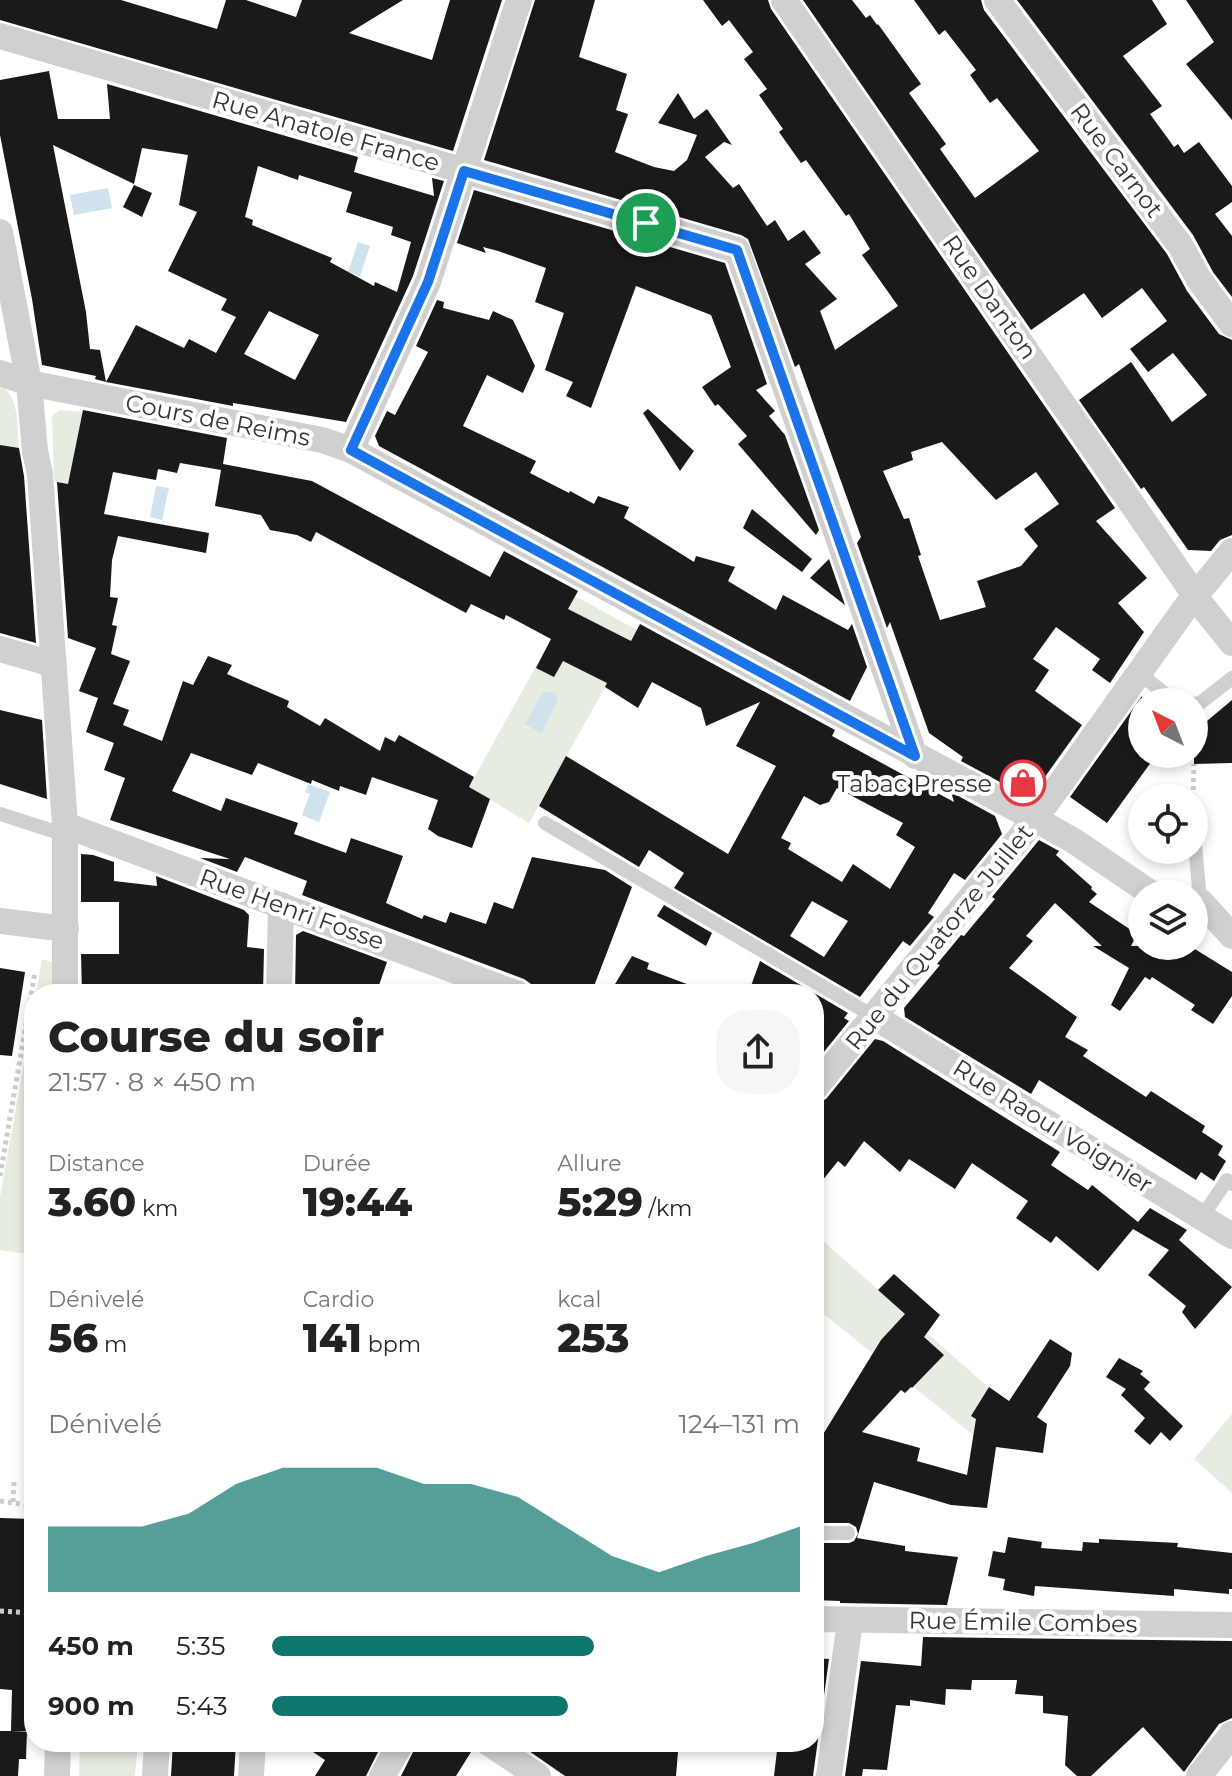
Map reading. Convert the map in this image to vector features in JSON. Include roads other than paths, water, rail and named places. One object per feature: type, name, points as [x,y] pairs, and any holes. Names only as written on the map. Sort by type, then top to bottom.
[{"type":"street","points":[[351,450],[428,282],[519,0]]},
{"type":"street","name":"Rue Danton","points":[[784,0],[1195,595],[1232,643]]},
{"type":"street","name":"Rue Carnot","points":[[997,0],[1172,233],[1200,281],[1232,324]]},
{"type":"street","name":"Rue Anatole France","points":[[0,36],[737,250],[915,756]]},
{"type":"street","points":[[0,232],[29,383],[40,474],[65,825],[65,984]]},
{"type":"street","name":"Cours de Reims","points":[[0,373],[29,383],[322,440],[351,450],[1035,819],[1131,880]]},
{"type":"street","name":"Rue du Quatorze Juillet","points":[[824,1077],[1035,819],[1195,595],[1232,551]]},
{"type":"street","points":[[0,649],[52,664]]},
{"type":"street","name":"Rue Henri Fosse","points":[[65,825],[491,984]]},
{"type":"street","points":[[279,984],[281,905]]},
{"type":"street","points":[[1208,911],[1232,936]]},
{"type":"street","points":[[0,921],[66,929]]},
{"type":"street","name":"Rue Raoul Voignier","points":[[873,1016],[1232,1236]]},
{"type":"street","name":"Rue Émile Combes","points":[[824,1620],[1232,1625]]},
{"type":"street","points":[[829,1776],[850,1621]]},
{"type":"street","points":[[1199,1776],[1232,1734]]},
{"type":"street","points":[[57,1776],[58,1752]]},
{"type":"street","points":[[155,1776],[156,1752]]},
{"type":"street","points":[[251,1776],[252,1752]]},
{"type":"street","points":[[382,1776],[396,1752]]},
{"type":"street","points":[[502,1752],[538,1776]]},
{"type":"lane","points":[[1139,673],[1158,688]]},
{"type":"lane","points":[[1208,697],[1232,678]]},
{"type":"lane","points":[[0,814],[53,831],[65,825]]},
{"type":"lane","points":[[545,823],[819,984]]},
{"type":"lane","points":[[824,987],[873,1016]]},
{"type":"lane","points":[[1202,1217],[1227,1180],[1232,1184]]},
{"type":"lane","points":[[824,1533],[848,1533]]},
{"type":"water","points":[[108,188],[112,208],[74,215],[70,195]]},
{"type":"water","points":[[358,242],[370,246],[360,276],[348,272]]},
{"type":"water","points":[[156,486],[169,488],[162,520],[150,517]]},
{"type":"water","points":[[542,693],[555,693],[558,701],[541,733],[525,724]]},
{"type":"water","points":[[308,784],[330,792],[319,822],[302,815],[310,794],[305,792]]},
{"type":"place","name":"Tabac Presse","points":[[1023,783]]}]
